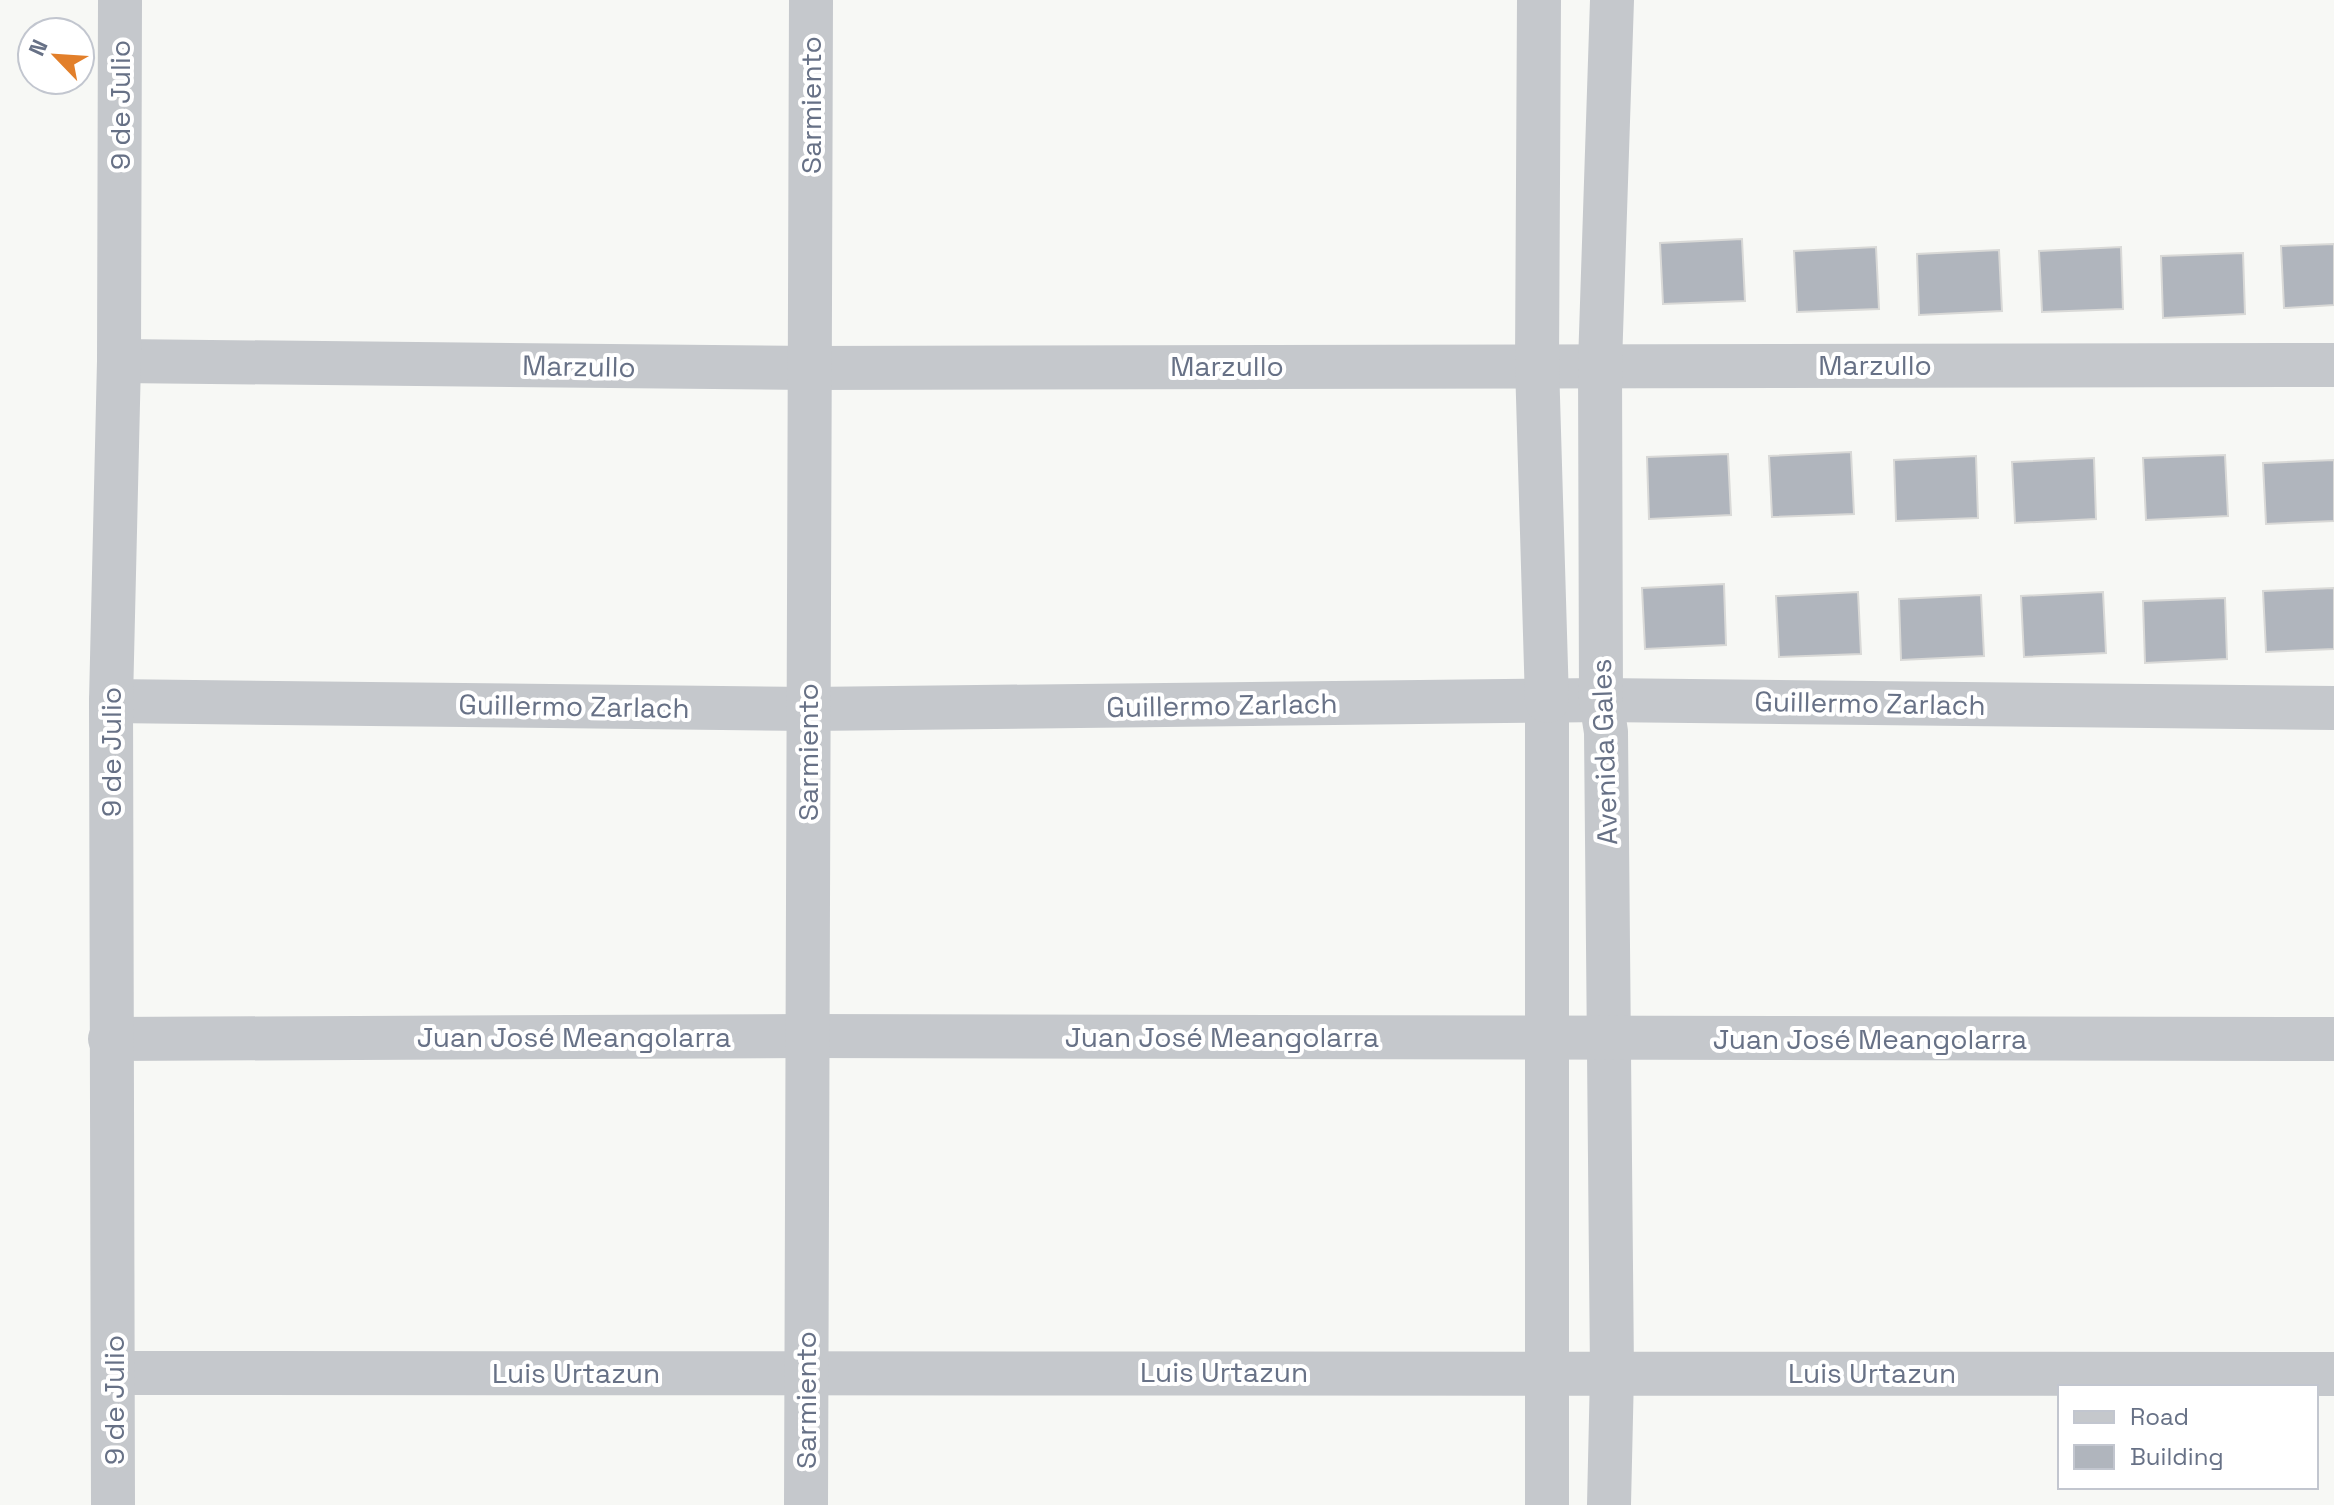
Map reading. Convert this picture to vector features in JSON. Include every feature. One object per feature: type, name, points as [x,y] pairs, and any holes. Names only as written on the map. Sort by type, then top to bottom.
[{"type":"street","name":"9 de Julio","points":[[113,1505],[111,701],[119,361],[120,0]]},
{"type":"street","name":"Sarmiento","points":[[806,1505],[811,0]]},
{"type":"street","name":"Avenida Gales","points":[[1539,0],[1537,364],[1547,701],[1547,1505]]},
{"type":"street","name":"Avenida Gales","points":[[1609,1505],[1612,1373],[1606,732],[1601,700],[1600,364],[1612,0]]},
{"type":"street","name":"Marzullo","points":[[119,361],[810,368],[1537,364],[2334,365]]},
{"type":"street","name":"Guillermo Zarlach","points":[[111,701],[809,709],[1601,700],[2334,708]]},
{"type":"street","name":"Juan José Meangolarra","points":[[110,1039],[807,1036],[2334,1039]]},
{"type":"street","name":"Luis Urtazun","points":[[115,1373],[2334,1374]]},
{"type":"building","points":[[1742,239],[1745,301],[1663,304],[1660,243]]},
{"type":"building","points":[[2334,244],[2334,305],[2284,308],[2281,246]]},
{"type":"building","points":[[1876,247],[1879,309],[1797,312],[1794,251]]},
{"type":"building","points":[[2121,247],[2123,309],[2042,312],[2039,251]]},
{"type":"building","points":[[1999,250],[2002,311],[1919,315],[1917,254]]},
{"type":"building","points":[[2243,253],[2245,314],[2163,318],[2161,256]]},
{"type":"building","points":[[1851,452],[1854,514],[1772,517],[1769,456]]},
{"type":"building","points":[[1728,454],[1731,515],[1649,519],[1647,457]]},
{"type":"building","points":[[2225,455],[2228,516],[2146,520],[2143,458]]},
{"type":"building","points":[[1976,456],[1978,518],[1896,521],[1894,460]]},
{"type":"building","points":[[2094,458],[2096,519],[2015,523],[2012,462]]},
{"type":"building","points":[[2334,460],[2334,521],[2266,524],[2263,463]]},
{"type":"building","points":[[1724,584],[1726,645],[1645,649],[1642,588]]},
{"type":"building","points":[[2334,588],[2334,649],[2266,652],[2263,591]]},
{"type":"building","points":[[1858,592],[1861,654],[1779,657],[1776,596]]},
{"type":"building","points":[[2103,592],[2106,653],[2024,657],[2021,596]]},
{"type":"building","points":[[1981,595],[1984,656],[1901,660],[1899,599]]},
{"type":"building","points":[[2225,598],[2227,659],[2145,663],[2143,601]]}]
